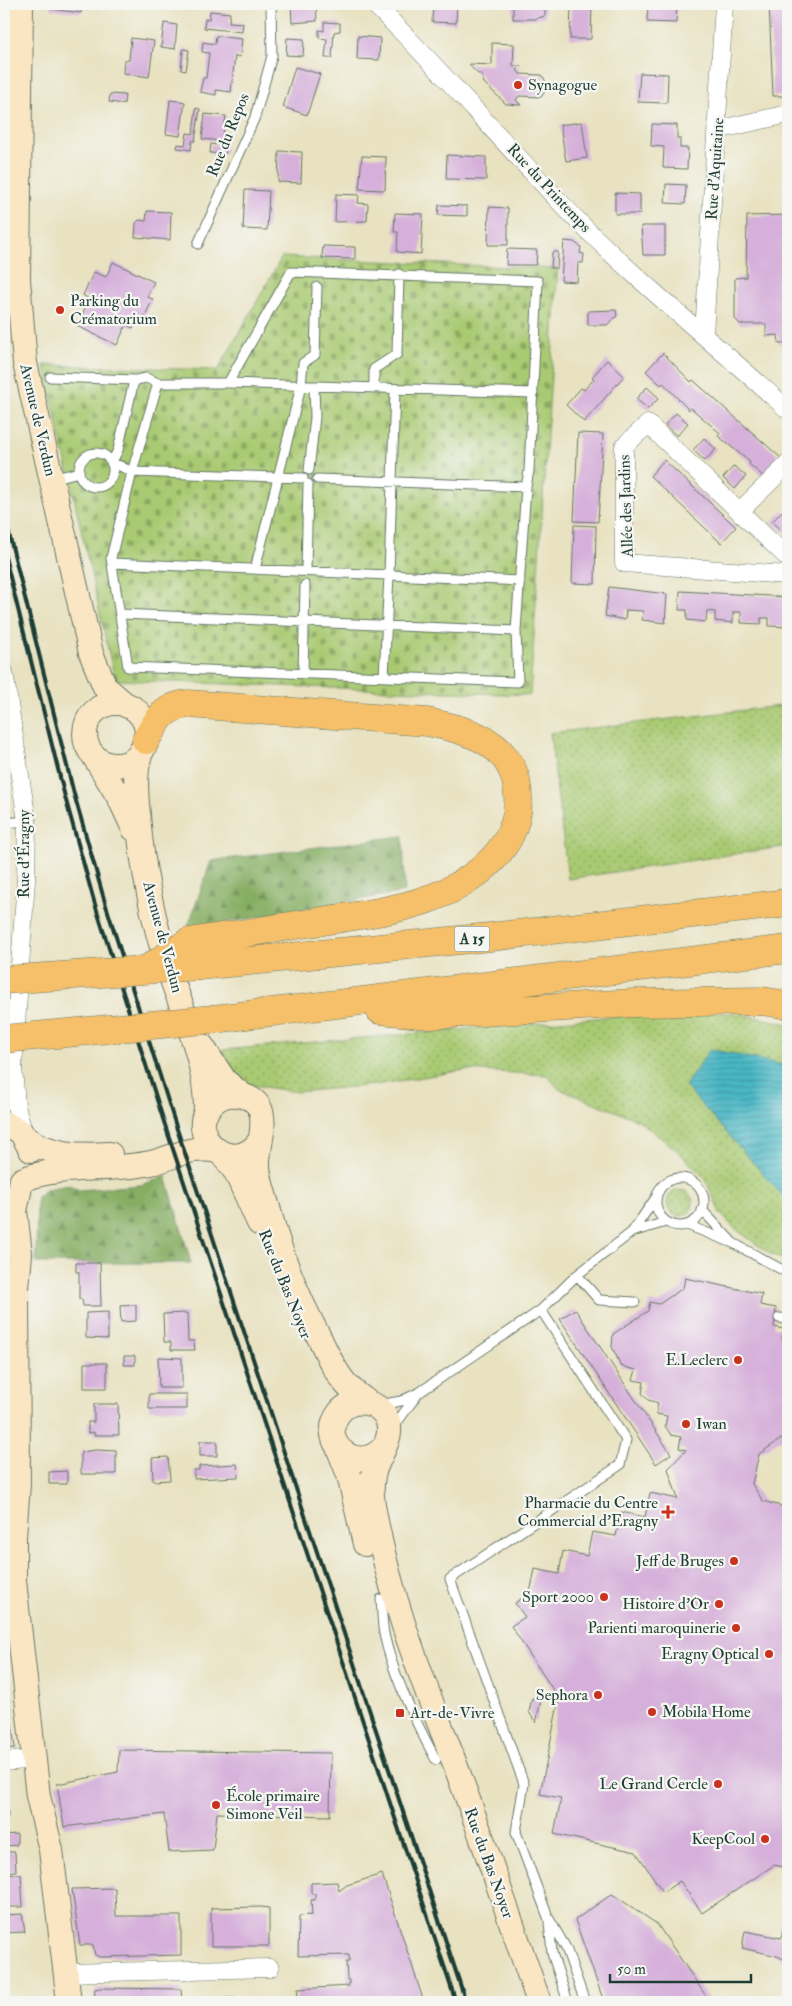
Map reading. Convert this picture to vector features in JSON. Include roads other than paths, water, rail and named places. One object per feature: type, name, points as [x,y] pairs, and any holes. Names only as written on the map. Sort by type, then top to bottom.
[{"type":"highway","points":[[144,746],[163,712],[173,707],[188,704],[427,722],[460,729],[488,742],[501,753],[516,780],[519,799],[518,813],[513,830],[506,844],[483,869],[466,882],[443,894],[385,911],[194,954]]},
{"type":"highway","points":[[744,909],[788,897]]},
{"type":"highway","name":"A 15","points":[[4,980],[146,970],[194,954],[490,937],[788,903]]},
{"type":"highway","points":[[4,1039],[202,1023],[788,949]]},
{"type":"highway","points":[[336,1005],[430,1015],[634,1003],[762,1001],[788,1005]]},
{"type":"main road","name":"Avenue de Verdun","points":[[21,4],[18,279],[25,364],[91,653],[106,687],[128,706]]},
{"type":"main road","name":"Avenue de Verdun","points":[[87,723],[91,688],[91,653]]},
{"type":"main road","points":[[116,703],[128,706],[138,712],[144,722],[144,746],[133,760],[122,765],[104,763],[94,756],[85,741],[87,723],[94,712],[104,706],[116,703]]},
{"type":"main road","name":"Avenue de Verdun","points":[[144,746],[136,773],[140,844],[170,972],[202,1023],[225,1081],[245,1097]]},
{"type":"main road","name":"Avenue de Verdun","points":[[94,756],[120,798],[140,844]]},
{"type":"main road","name":"Avenue de Verdun","points":[[202,1023],[205,1114]]},
{"type":"main road","points":[[4,1123],[18,1129],[42,1148],[59,1152],[97,1155],[128,1152],[158,1145],[181,1135],[196,1125],[211,1104],[222,1097],[235,1095],[245,1097],[256,1104],[262,1116],[264,1129],[259,1142],[250,1151],[240,1155],[199,1148],[152,1162],[114,1169],[46,1172],[16,1184]]},
{"type":"main road","points":[[205,1114],[205,1136],[219,1152]]},
{"type":"main road","points":[[25,1136],[32,1158],[28,1172],[16,1184],[15,1211],[20,1244],[10,1408],[18,1484],[14,1537],[14,1581],[38,1796],[51,1850],[69,2002]]},
{"type":"main road","name":"Rue du Bas Noyer","points":[[259,1142],[257,1161],[260,1179],[277,1242],[293,1285],[342,1379],[371,1404]]},
{"type":"main road","name":"Rue du Bas Noyer","points":[[219,1152],[232,1166],[240,1180],[290,1304],[332,1389],[337,1407],[335,1421]]},
{"type":"main road","points":[[4,1239],[17,1288]]},
{"type":"main road","points":[[350,1404],[371,1404],[386,1418],[386,1442],[376,1454],[363,1459],[349,1456],[338,1447],[333,1435],[335,1421],[342,1410],[350,1404]]},
{"type":"main road","name":"Rue du Bas Noyer","points":[[386,1442],[374,1472],[372,1495],[388,1571],[403,1628],[440,1724],[539,2002]]},
{"type":"main road","name":"Rue du Bas Noyer","points":[[338,1447],[349,1475],[365,1546],[381,1599],[522,2002]]},
{"type":"street","name":"Rue du Printemps","points":[[374,4],[413,42],[578,220],[664,303],[704,334],[788,410]]},
{"type":"street","name":"Rue d'Aquitaine","points":[[704,334],[724,4]]},
{"type":"street","points":[[717,130],[788,114]]},
{"type":"street","name":"Allée des Jardins","points":[[788,558],[648,424],[624,446],[624,563],[788,575]]},
{"type":"street","points":[[740,511],[788,464]]},
{"type":"street","name":"Rue d'Éragny","points":[[4,672],[27,821],[26,880],[13,1068],[16,1106],[25,1136]]},
{"type":"street","name":"Rue d'Éragny","points":[[4,1090],[13,1068]]},
{"type":"street","points":[[4,1762],[35,1759]]},
{"type":"street","points":[[66,1973],[270,1968]]},
{"type":"lane","name":"Rue du Repos","points":[[198,244],[255,117],[272,56],[271,4]]},
{"type":"lane","points":[[158,383],[132,472],[111,558],[128,667],[518,682],[516,631],[526,486],[529,471],[538,281],[399,274],[291,272],[228,383]]},
{"type":"lane","points":[[374,388],[374,369],[397,354],[399,274]]},
{"type":"lane","points":[[255,569],[302,386],[303,363],[315,355],[317,287]]},
{"type":"lane","points":[[50,377],[136,380],[146,378],[158,383],[228,383],[533,393]]},
{"type":"lane","points":[[136,380],[118,450],[112,462],[113,476],[104,486],[90,488],[80,479],[79,465],[88,454],[102,453],[112,462],[132,472],[307,478]]},
{"type":"lane","points":[[306,571],[307,478],[315,417],[314,386]]},
{"type":"lane","points":[[384,677],[395,389]]},
{"type":"lane","points":[[51,479],[79,472]]},
{"type":"lane","points":[[307,478],[312,484],[317,479],[526,486]]},
{"type":"lane","points":[[112,563],[520,581]]},
{"type":"lane","points":[[303,674],[305,585]]},
{"type":"lane","points":[[121,614],[516,631]]},
{"type":"lane","points":[[4,823],[27,821]]},
{"type":"lane","points":[[386,1442],[406,1407],[420,1392],[541,1310],[577,1275],[632,1232],[660,1190],[671,1180],[686,1180],[699,1188],[704,1203],[702,1210],[693,1222],[687,1225]]},
{"type":"lane","points":[[657,1196],[658,1211],[666,1222],[673,1225],[687,1225],[733,1243],[788,1273]]},
{"type":"lane","points":[[702,1210],[733,1243]]},
{"type":"lane","points":[[632,1232],[666,1222]]},
{"type":"lane","points":[[577,1275],[599,1300],[635,1302]]},
{"type":"lane","points":[[541,1310],[626,1440],[620,1464],[450,1578],[524,1784],[516,1832],[548,1917],[566,1948],[585,2002]]},
{"type":"lane","points":[[371,1404],[388,1404],[420,1392]]},
{"type":"lane","name":"Rue du Bas Noyer","points":[[388,1571],[404,1600],[437,1692],[440,1724]]},
{"type":"lane","points":[[548,1917],[552,1953],[568,2002]]},
{"type":"water","points":[[710,1049],[788,1066],[788,1202],[685,1086]]},
{"type":"railway","points":[[4,514],[74,794],[104,899],[174,1120],[466,2002]]},
{"type":"railway","points":[[4,553],[65,797],[94,901],[164,1122],[456,2002]]},
{"type":"place","name":"Synagogue","points":[[518,85]]},
{"type":"place","name":"Parking du Crématorium","points":[[60,310]]},
{"type":"place","name":"E.Leclerc","points":[[738,1360]]},
{"type":"place","name":"Iwan","points":[[686,1424]]},
{"type":"place","name":"Pharmacie du Centre Commercial d'Eragny","points":[[668,1512]]},
{"type":"place","name":"Jeff de Bruges","points":[[734,1561]]},
{"type":"place","name":"Sport 2000","points":[[604,1597]]},
{"type":"place","name":"Histoire d'Or","points":[[719,1604]]},
{"type":"place","name":"Parienti maroquinerie","points":[[736,1628]]},
{"type":"place","name":"Eragny Optical","points":[[769,1654]]},
{"type":"place","name":"Sephora","points":[[598,1695]]},
{"type":"place","name":"Mobila Home","points":[[652,1712]]},
{"type":"place","name":"Art-de-Vivre","points":[[400,1713]]},
{"type":"place","name":"Le Grand Cercle","points":[[718,1784]]},
{"type":"place","name":"École primaire Simone Veil","points":[[216,1805]]},
{"type":"place","name":"KeepCool","points":[[765,1839]]}]
